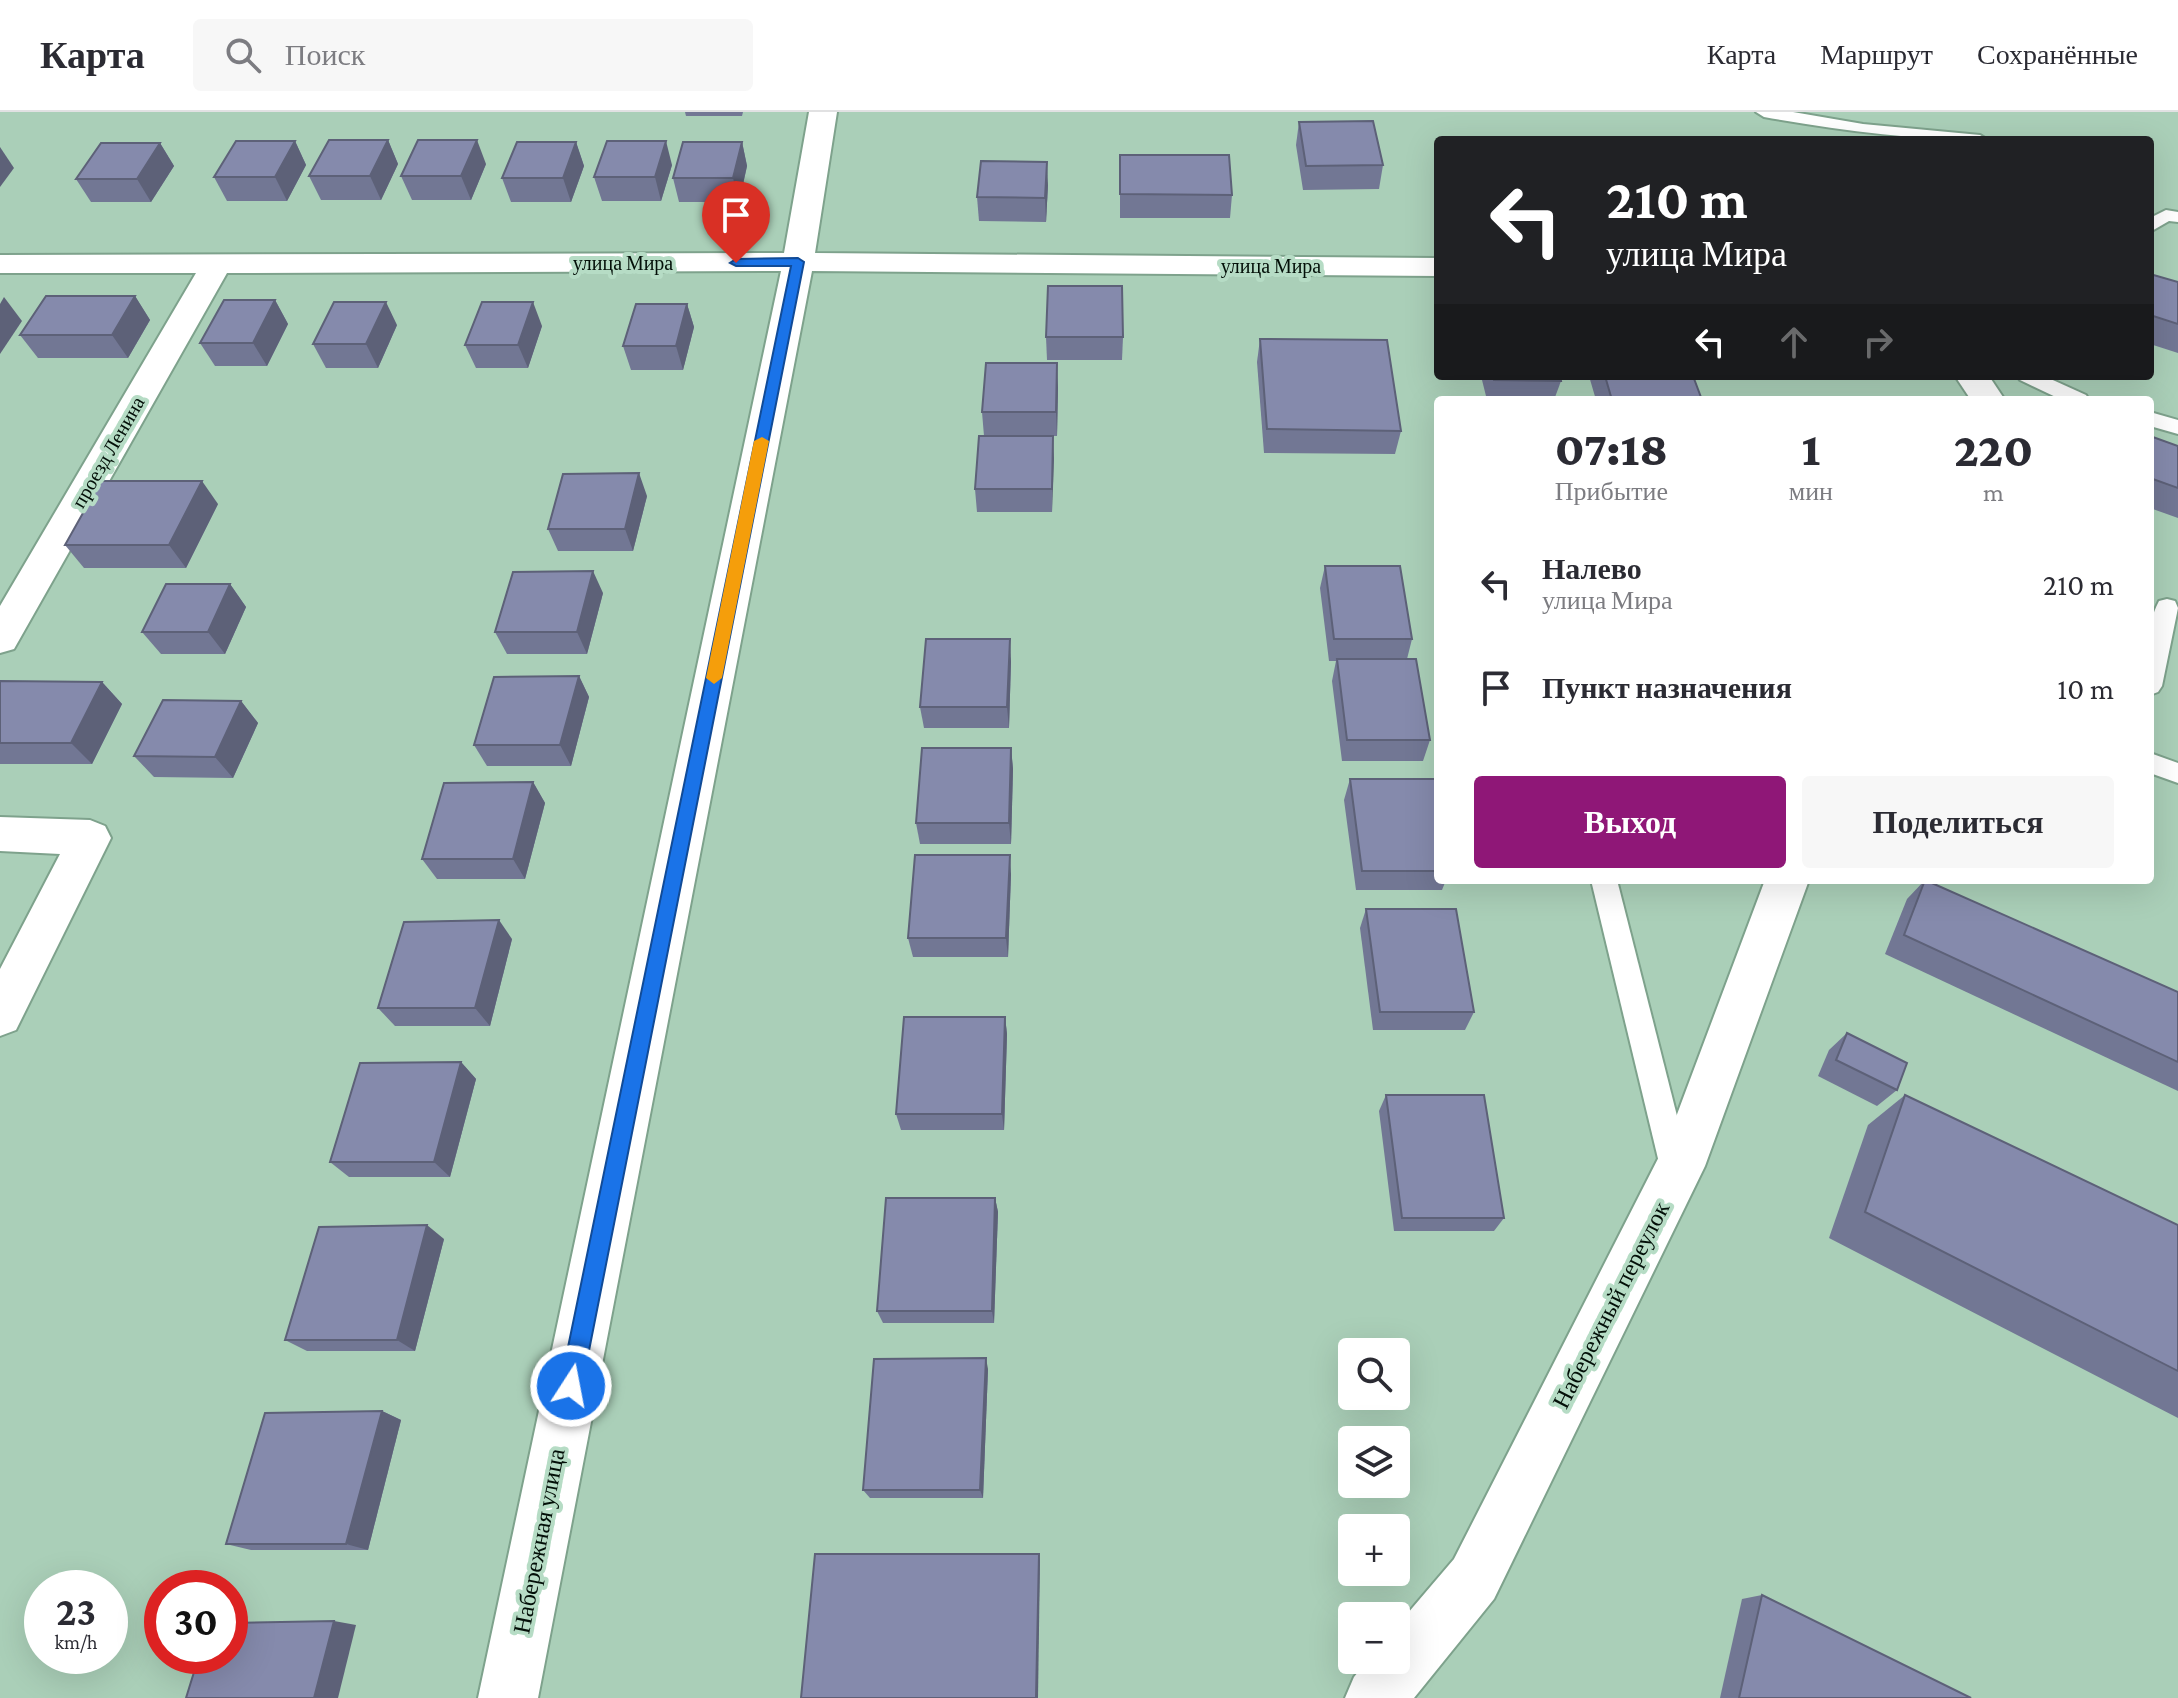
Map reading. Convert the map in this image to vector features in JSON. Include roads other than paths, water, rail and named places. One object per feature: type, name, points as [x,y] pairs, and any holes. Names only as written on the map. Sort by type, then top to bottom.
[{"type":"street","name":"Набережная улица","points":[[508,1698],[798,262],[823,112]]},
{"type":"street","name":"улица Мира","points":[[0,264],[798,262],[1434,267]]},
{"type":"street","name":"проезд Ленина","points":[[0,639],[216,265]]},
{"type":"street","points":[[0,834],[90,838],[0,1015]]},
{"type":"street","name":"Набережный переулок","points":[[1375,1698],[1474,1579],[1677,1174],[1786,884]]},
{"type":"lane","points":[[1764,112],[1863,129],[1937,136]]},
{"type":"lane","points":[[2154,224],[2166,215],[2178,217]]},
{"type":"lane","points":[[2036,380],[2070,396]]},
{"type":"lane","points":[[2154,420],[2178,427]]},
{"type":"lane","points":[[2154,665],[2165,606]]},
{"type":"lane","points":[[2154,764],[2178,773]]},
{"type":"lane","points":[[1605,884],[1677,1174]]}]
